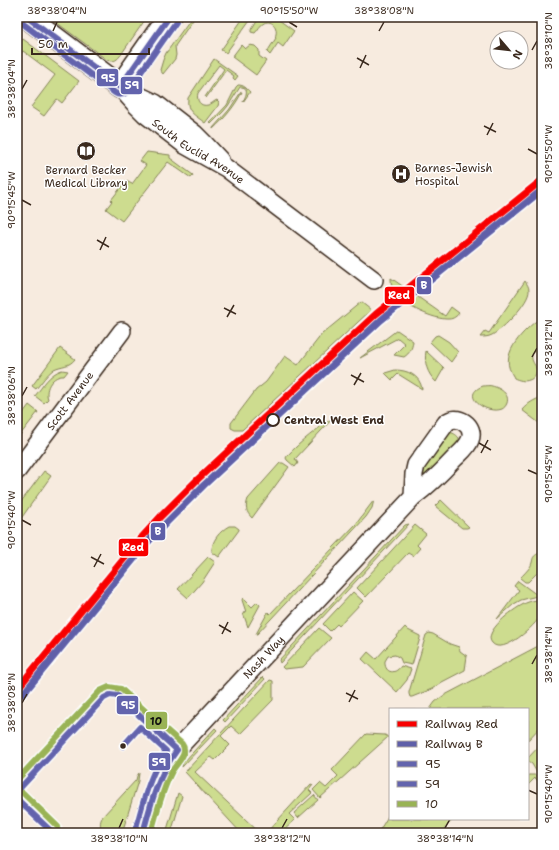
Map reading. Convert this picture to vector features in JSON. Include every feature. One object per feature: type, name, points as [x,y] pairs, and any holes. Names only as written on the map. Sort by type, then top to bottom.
[{"type":"street","points":[[27,17],[120,87],[169,17]]},
{"type":"street","name":"South Euclid Avenue","points":[[120,87],[155,103],[195,134],[226,168],[374,280]]},
{"type":"street","name":"Scott Avenue","points":[[17,471],[122,331]]},
{"type":"street","name":"Nash Way","points":[[143,833],[163,769],[169,758],[413,497]]},
{"type":"shaded area","points":[[17,17],[542,17],[542,833],[17,833]]},
{"type":"green space","points":[[49,17],[147,17],[120,56],[113,61],[107,60]]},
{"type":"green space","points":[[192,17],[195,17],[175,46],[175,59],[163,74],[160,70],[166,53]]},
{"type":"green space","points":[[244,17],[252,17],[226,53],[221,50]]},
{"type":"green space","points":[[259,17],[275,17],[294,31],[283,47],[278,43],[270,55],[267,52],[276,38],[276,28],[270,22],[267,22],[261,25],[255,33],[251,32]]},
{"type":"green space","points":[[23,39],[79,81],[62,103],[57,99],[44,116],[31,107],[55,75],[23,51],[17,58],[17,46]]},
{"type":"green space","points":[[241,45],[245,49],[250,45],[255,46],[259,50],[259,56],[266,61],[256,75],[232,57]]},
{"type":"green space","points":[[214,59],[238,76],[235,80],[233,78],[234,76],[226,70],[206,98],[205,97],[224,69],[219,65],[198,93],[198,100],[203,105],[209,105],[217,100],[219,102],[218,106],[205,123],[192,113],[188,107],[188,98]]},
{"type":"green space","points":[[238,85],[243,86],[250,92],[243,102],[246,90],[243,87],[240,87],[228,106],[211,124],[210,123],[227,105]]},
{"type":"green space","points":[[241,92],[233,107],[213,129],[229,110]]},
{"type":"green space","points":[[147,152],[170,155],[170,158],[193,175],[191,178],[168,162],[122,221],[106,209],[126,181],[132,184],[146,165],[140,161]]},
{"type":"green space","points":[[391,278],[445,316],[451,307],[459,313],[452,318],[443,319],[420,312],[406,304],[396,295],[392,287]]},
{"type":"green space","points":[[525,281],[529,290],[521,308],[497,332],[489,336],[480,337],[485,331],[489,333]]},
{"type":"green space","points":[[361,302],[371,310],[242,430],[235,430],[231,428],[231,423],[256,390],[266,382],[285,356],[298,365],[322,334]]},
{"type":"green space","points":[[539,319],[542,319],[542,345],[537,348],[532,358],[536,367],[536,373],[534,377],[527,381],[514,378],[508,365],[511,350],[521,335]]},
{"type":"green space","points":[[397,330],[413,341],[410,350],[404,357],[394,355],[405,344],[398,338],[360,358]]},
{"type":"green space","points":[[438,335],[449,342],[458,352],[451,362],[430,342],[435,336]]},
{"type":"green space","points":[[60,348],[75,359],[68,365],[54,369],[36,389],[32,386]]},
{"type":"green space","points":[[426,351],[444,368],[436,382],[430,375],[427,368],[425,360]]},
{"type":"green space","points":[[62,370],[68,371],[64,376],[56,378],[50,383],[47,391],[48,399],[44,403],[35,396],[53,374]]},
{"type":"green space","points":[[395,370],[412,374],[419,380],[422,389],[398,374],[392,380],[385,373]]},
{"type":"green space","points":[[483,386],[498,388],[504,392],[508,400],[507,404],[502,409],[496,410],[483,407],[474,399],[474,394],[476,390]]},
{"type":"green space","points":[[542,397],[542,420],[539,423],[522,410],[531,402]]},
{"type":"green space","points":[[29,405],[38,412],[17,439],[17,421]]},
{"type":"green space","points":[[334,417],[295,459],[298,463],[295,467],[287,460],[287,456],[298,445]]},
{"type":"green space","points":[[449,432],[459,438],[459,445],[427,476],[424,476],[422,474],[422,467]]},
{"type":"green space","points":[[280,463],[283,463],[289,467],[252,518],[248,514],[248,499]]},
{"type":"green space","points":[[44,471],[51,476],[20,520],[17,518],[17,507]]},
{"type":"green space","points":[[374,500],[372,508],[366,517],[256,634],[268,612],[270,614],[356,524]]},
{"type":"green space","points":[[441,500],[469,527],[462,528],[435,506]]},
{"type":"green space","points":[[409,524],[280,663],[279,660],[405,525]]},
{"type":"green space","points":[[415,525],[426,534],[417,545],[420,548],[413,556],[408,553],[366,597],[357,588]]},
{"type":"green space","points":[[229,526],[235,526],[239,530],[219,557],[212,552],[213,544],[219,534]]},
{"type":"green space","points":[[542,552],[542,568],[528,582],[525,582],[520,578],[530,567],[534,557]]},
{"type":"green space","points":[[208,557],[215,562],[202,582],[188,598],[178,589]]},
{"type":"green space","points":[[518,581],[537,596],[521,600],[514,604],[497,619],[519,590],[514,586]]},
{"type":"green space","points":[[353,592],[363,601],[339,626],[337,624],[330,631],[323,624]]},
{"type":"green space","points":[[243,598],[252,607],[257,602],[260,605],[248,627],[243,613],[246,612],[242,600]]},
{"type":"green space","points":[[537,600],[542,602],[541,615],[526,632],[519,638],[504,646],[497,646],[492,643],[490,638],[491,633],[500,621],[522,605]]},
{"type":"green space","points":[[405,627],[420,636],[420,638],[412,665],[402,663],[400,658],[395,655],[388,656],[385,661],[386,668],[393,672],[401,666],[411,669],[407,680],[397,692],[362,659],[368,652],[376,659]]},
{"type":"green space","points":[[319,628],[331,638],[303,667],[284,669],[282,667]]},
{"type":"green space","points":[[429,633],[459,647],[460,651],[467,656],[465,670],[432,689],[410,697],[409,692],[426,635]]},
{"type":"green space","points":[[542,644],[542,725],[529,739],[529,708],[431,708],[435,702],[443,696]]},
{"type":"green space","points":[[263,677],[265,679],[225,722],[223,720]]},
{"type":"green space","points":[[270,680],[273,681],[273,700],[240,734],[231,726],[221,736],[230,745],[215,760],[211,757],[195,772],[260,833],[241,833],[185,772]]},
{"type":"green space","points":[[215,728],[217,730],[182,767],[183,763]]},
{"type":"green space","points":[[366,734],[385,735],[388,737],[320,798],[313,790],[320,783],[326,788],[338,776],[332,770]]},
{"type":"green space","points":[[542,743],[542,775],[536,771],[529,762],[529,757]]},
{"type":"green space","points":[[139,773],[138,781],[122,833],[103,833],[100,824],[103,816],[136,780]]},
{"type":"green space","points":[[529,775],[536,775],[542,781],[542,785],[535,778],[529,784]]},
{"type":"green space","points":[[311,784],[313,785],[309,790],[312,793],[289,814],[295,820],[281,833],[266,833]]},
{"type":"green space","points":[[178,793],[182,796],[171,833],[166,833]]},
{"type":"green space","points":[[314,795],[318,800],[298,818],[294,813]]},
{"type":"green space","points":[[389,815],[389,820],[452,820],[441,833],[378,833]]},
{"type":"rail line","name":"Red","points":[[17,689],[141,538],[198,479],[376,314],[542,180]]},
{"type":"rail line","name":"B","points":[[23,694],[147,543],[204,485],[381,320],[542,190]]},
{"type":"transit line","name":"95","points":[[27,17],[120,87],[169,17]]},
{"type":"transit line","name":"59","points":[[22,23],[116,94],[120,95],[127,92],[176,22]]},
{"type":"transit line","name":"10","points":[[17,780],[100,691],[109,687],[121,689],[184,747],[183,754],[172,771],[165,786],[151,833]]},
{"type":"transit line","name":"95","points":[[17,793],[104,698],[110,695],[118,696],[177,750],[160,779],[152,800],[143,833]]},
{"type":"transit line","name":"59","points":[[123,746],[140,727],[166,751],[151,779],[135,831]]},
{"type":"transit line","name":"10","points":[[23,793],[58,827]]},
{"type":"transit line","name":"95","points":[[17,798],[53,833]]},
{"type":"place","name":"Bernard Becker Medical Library","points":[[86,151]]},
{"type":"place","name":"Barnes-Jewish Hospital","points":[[401,174]]},
{"type":"place","name":"Central West End","points":[[273,420]]}]
